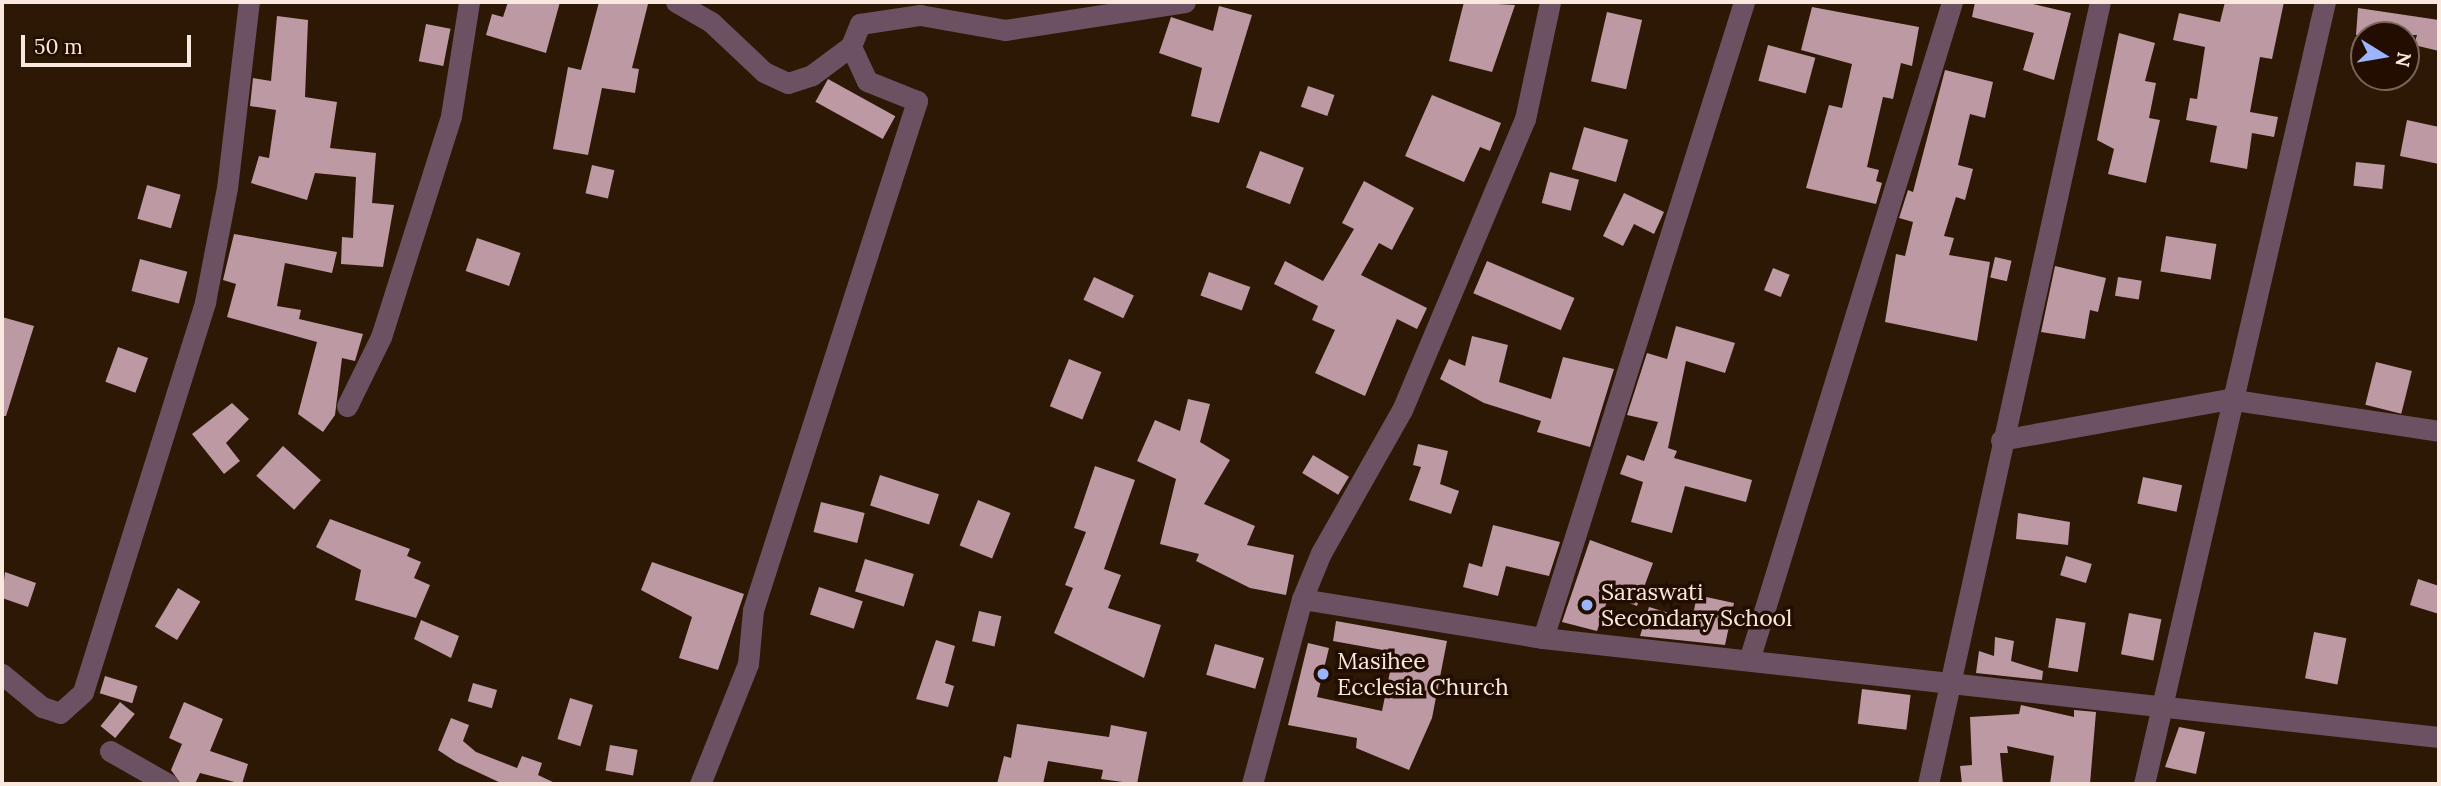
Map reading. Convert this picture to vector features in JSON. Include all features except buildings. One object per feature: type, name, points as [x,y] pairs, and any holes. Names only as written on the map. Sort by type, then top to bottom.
[{"type":"street","points":[[2,674],[42,707],[60,713],[82,692],[205,302],[228,188],[249,2]]},
{"type":"street","points":[[348,406],[381,337],[451,116],[469,2]]},
{"type":"street","points":[[677,2],[711,22],[764,72],[788,83],[812,75],[851,46],[860,24],[926,8],[1005,30],[1185,2]]},
{"type":"street","points":[[1252,784],[1302,599],[1321,553],[1402,410],[1525,119],[1550,2]]},
{"type":"street","points":[[1543,638],[1744,2]]},
{"type":"street","points":[[1750,657],[1952,2]]},
{"type":"street","points":[[1928,784],[1952,683],[2001,440],[2100,2]]},
{"type":"street","points":[[2144,784],[2228,399],[2325,2]]},
{"type":"street","points":[[700,784],[748,664],[753,610],[916,101],[867,81],[851,46]]},
{"type":"street","points":[[2001,440],[2228,399],[2439,431]]},
{"type":"street","points":[[1302,599],[1543,638],[1750,657],[1952,683],[2162,703],[2439,737]]},
{"type":"street","points":[[110,751],[168,784]]},
{"type":"place","name":"Saraswati Secondary School","points":[[1587,605]]},
{"type":"place","name":"Masihee Ecclesia Church","points":[[1323,674]]}]
